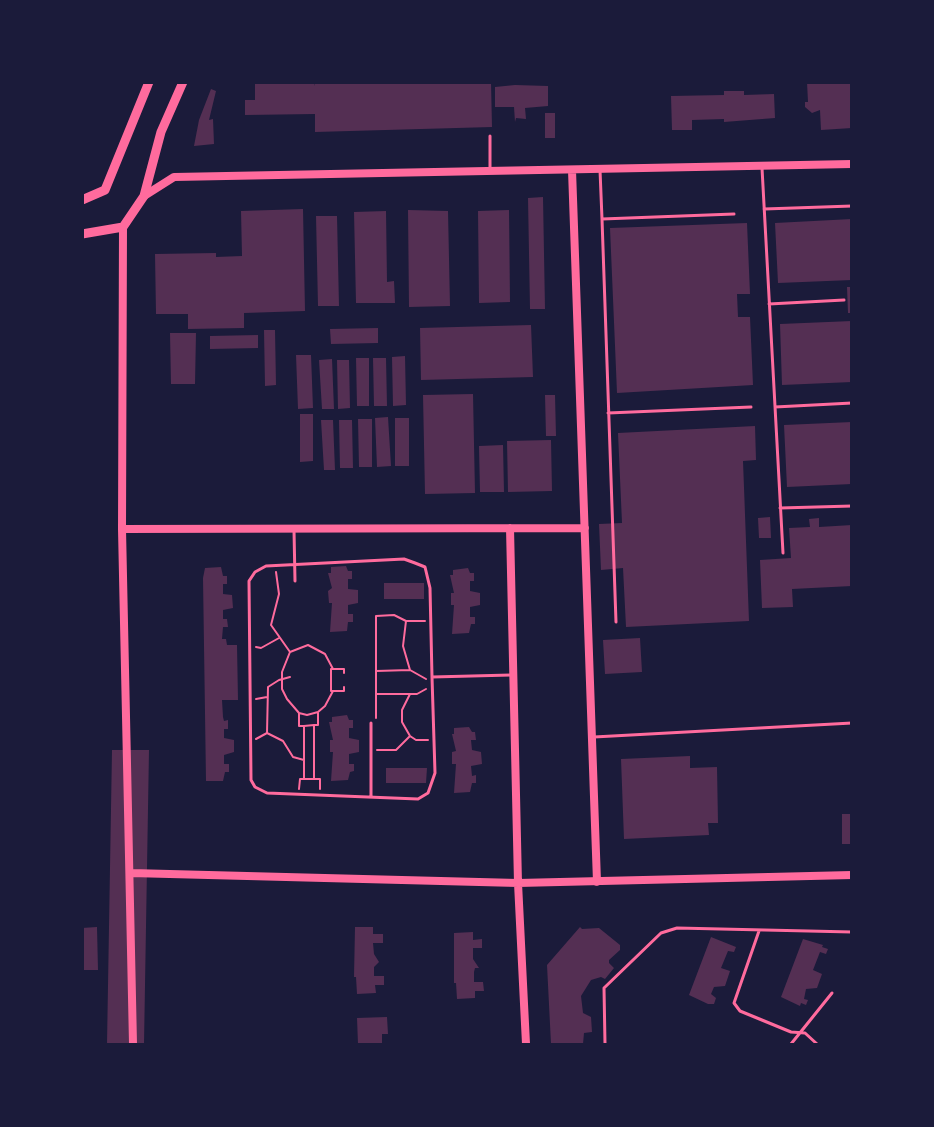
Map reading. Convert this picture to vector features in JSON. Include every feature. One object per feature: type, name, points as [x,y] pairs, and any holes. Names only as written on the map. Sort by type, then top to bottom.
[{"type":"main road","points":[[82,200],[105,190],[149,82]]},
{"type":"main road","points":[[82,234],[123,227],[144,196],[161,132],[183,82]]},
{"type":"street","points":[[144,196],[174,177],[852,164]]},
{"type":"street","points":[[572,170],[597,882]]},
{"type":"street","points":[[123,227],[122,529],[133,1044]]},
{"type":"street","points":[[510,528],[518,883],[526,1044]]},
{"type":"street","points":[[122,529],[585,528]]},
{"type":"street","points":[[131,873],[518,883],[852,875]]},
{"type":"lane","points":[[490,136],[490,171]]},
{"type":"lane","points":[[762,166],[783,553]]},
{"type":"lane","points":[[600,170],[616,622]]},
{"type":"lane","points":[[764,209],[852,206]]},
{"type":"lane","points":[[602,219],[734,214]]},
{"type":"lane","points":[[769,304],[844,300]]},
{"type":"lane","points":[[775,407],[852,403]]},
{"type":"lane","points":[[608,412],[752,407]]},
{"type":"lane","points":[[780,508],[852,506]]},
{"type":"lane","points":[[293,529],[295,581]]},
{"type":"lane","points":[[404,559],[425,567],[428,573],[431,620],[435,773],[428,793],[418,799],[267,793],[255,787],[251,780],[250,578],[266,566],[295,563],[404,559]]},
{"type":"lane","points":[[432,677],[513,675]]},
{"type":"lane","points":[[371,723],[371,797]]},
{"type":"lane","points":[[592,737],[852,723]]},
{"type":"lane","points":[[605,1044],[604,988],[661,933],[677,928],[852,932]]},
{"type":"lane","points":[[759,930],[734,1003],[740,1011],[791,1032],[801,1033],[817,1044]]},
{"type":"lane","points":[[791,1044],[832,993]]},
{"type":"path","points":[[276,566],[279,594],[271,625],[290,652]]},
{"type":"path","points":[[376,728],[376,616],[394,615],[406,621],[431,620]]},
{"type":"path","points":[[406,621],[403,646],[410,670]]},
{"type":"path","points":[[250,646],[261,648],[279,638]]},
{"type":"path","points":[[333,669],[328,658],[317,648],[308,645],[290,652],[284,663],[282,679],[286,699],[299,713],[307,715],[318,712],[325,706],[333,691]]},
{"type":"path","points":[[333,669],[331,669],[331,691],[333,691]]},
{"type":"path","points":[[333,669],[344,669],[344,674]]},
{"type":"path","points":[[376,671],[410,670],[424,680],[432,677]]},
{"type":"path","points":[[267,733],[268,687],[290,677]]},
{"type":"path","points":[[333,691],[344,691],[344,687]]},
{"type":"path","points":[[376,694],[410,694],[432,689]]},
{"type":"path","points":[[410,694],[402,715],[410,736],[416,740],[434,740]]},
{"type":"path","points":[[250,699],[267,697]]},
{"type":"path","points":[[299,713],[299,726],[304,726],[318,725],[318,712]]},
{"type":"path","points":[[314,725],[314,779]]},
{"type":"path","points":[[304,726],[304,779]]},
{"type":"path","points":[[250,739],[258,739],[267,733]]},
{"type":"path","points":[[267,733],[283,741],[292,757],[304,760]]},
{"type":"path","points":[[377,750],[396,750],[410,736]]},
{"type":"path","points":[[299,795],[300,779],[320,779],[320,795]]},
{"type":"building","points":[[255,82],[313,82],[315,86],[314,82],[491,82],[492,127],[315,132],[315,114],[245,115],[245,100],[255,100]]},
{"type":"building","points":[[807,82],[852,82],[852,128],[821,130],[820,110],[812,113],[805,107],[805,102],[808,102]]},
{"type":"building","points":[[548,86],[548,106],[525,108],[526,119],[516,118],[515,122],[514,107],[495,107],[495,87]]},
{"type":"building","points":[[211,89],[216,91],[209,120],[213,119],[214,144],[194,146],[199,120]]},
{"type":"building","points":[[724,91],[744,91],[744,95],[774,94],[775,118],[724,122],[724,119],[692,120],[692,130],[672,130],[671,96],[724,95]]},
{"type":"building","points":[[545,113],[555,113],[555,138],[545,138]]},
{"type":"building","points":[[543,197],[545,309],[530,309],[528,198]]},
{"type":"building","points":[[303,209],[305,311],[244,313],[244,328],[188,329],[188,314],[156,314],[155,254],[216,253],[216,257],[242,256],[241,211]]},
{"type":"building","points":[[408,210],[448,211],[450,306],[409,307]]},
{"type":"building","points":[[509,210],[510,302],[479,303],[478,211]]},
{"type":"building","points":[[386,211],[387,282],[394,281],[395,303],[356,303],[354,212]]},
{"type":"building","points":[[316,216],[337,216],[339,306],[318,306]]},
{"type":"building","points":[[852,219],[852,280],[778,283],[775,223]]},
{"type":"building","points":[[747,223],[750,294],[737,294],[738,317],[750,317],[753,385],[617,393],[610,228]]},
{"type":"building","points":[[847,287],[852,287],[852,313],[848,313]]},
{"type":"building","points":[[852,321],[852,382],[782,385],[780,324]]},
{"type":"building","points":[[531,325],[533,377],[421,380],[420,328]]},
{"type":"building","points":[[378,328],[378,343],[331,344],[330,329]]},
{"type":"building","points":[[264,330],[275,330],[276,385],[265,386]]},
{"type":"building","points":[[170,333],[196,333],[195,384],[171,384]]},
{"type":"building","points":[[258,335],[258,348],[210,349],[210,336]]},
{"type":"building","points":[[296,355],[311,355],[313,408],[298,409]]},
{"type":"building","points":[[405,356],[406,405],[393,406],[392,357]]},
{"type":"building","points":[[356,358],[369,358],[369,406],[357,406]]},
{"type":"building","points":[[373,358],[386,358],[387,406],[374,406]]},
{"type":"building","points":[[332,359],[334,409],[322,409],[319,360]]},
{"type":"building","points":[[337,360],[349,360],[350,408],[338,409]]},
{"type":"building","points":[[473,394],[475,493],[425,494],[423,395]]},
{"type":"building","points":[[545,395],[555,395],[556,436],[546,436]]},
{"type":"building","points":[[300,414],[313,414],[313,461],[300,462]]},
{"type":"building","points":[[388,417],[391,466],[377,467],[375,418]]},
{"type":"building","points":[[395,418],[409,418],[409,466],[395,466]]},
{"type":"building","points":[[358,419],[372,419],[372,467],[359,467]]},
{"type":"building","points":[[321,420],[333,420],[335,470],[324,470]]},
{"type":"building","points":[[339,420],[352,420],[353,468],[340,468]]},
{"type":"building","points":[[852,422],[852,484],[787,487],[784,425]]},
{"type":"building","points":[[755,426],[756,460],[743,461],[749,621],[626,627],[623,568],[601,570],[599,524],[622,523],[618,433]]},
{"type":"building","points":[[551,440],[552,491],[508,492],[507,441]]},
{"type":"building","points":[[503,445],[504,492],[480,492],[479,446]]},
{"type":"building","points":[[770,517],[771,538],[759,538],[758,518]]},
{"type":"building","points":[[819,518],[819,527],[852,525],[852,586],[792,589],[793,607],[762,608],[760,560],[791,558],[789,528],[810,527],[809,519]]},
{"type":"building","points":[[346,566],[348,571],[352,571],[352,579],[348,579],[348,589],[358,590],[358,603],[348,605],[348,614],[353,614],[353,622],[348,622],[347,631],[330,632],[332,603],[329,603],[328,591],[332,588],[328,573],[331,573],[331,567]]},
{"type":"building","points":[[221,567],[223,576],[227,576],[227,584],[223,584],[223,594],[232,595],[233,608],[223,610],[223,619],[227,619],[228,627],[223,627],[222,639],[226,639],[227,645],[237,645],[238,700],[222,700],[224,721],[228,720],[228,729],[224,729],[224,738],[234,740],[234,752],[224,755],[224,764],[229,764],[229,772],[225,772],[223,781],[206,781],[203,578],[205,568]]},
{"type":"building","points":[[468,568],[470,573],[474,573],[474,581],[470,581],[470,591],[480,593],[480,605],[470,607],[470,617],[475,617],[475,624],[471,624],[469,633],[452,634],[454,605],[451,605],[451,593],[454,593],[450,575],[453,575],[453,570]]},
{"type":"building","points":[[384,583],[424,583],[424,599],[384,599]]},
{"type":"building","points":[[640,638],[642,672],[605,674],[603,640]]},
{"type":"building","points":[[347,715],[349,720],[353,720],[353,728],[349,728],[349,738],[359,740],[359,752],[349,754],[349,764],[354,764],[354,771],[350,772],[348,780],[331,781],[333,752],[330,752],[330,740],[333,740],[329,722],[332,722],[332,717]]},
{"type":"building","points":[[469,727],[472,732],[475,732],[476,740],[471,740],[472,750],[481,752],[482,764],[471,766],[472,776],[476,775],[476,783],[472,783],[470,792],[454,793],[456,764],[452,764],[452,752],[456,751],[452,734],[454,734],[454,728]]},
{"type":"building","points":[[112,750],[149,750],[144,1044],[107,1044]]},
{"type":"building","points":[[690,756],[690,768],[717,767],[718,823],[708,823],[709,835],[624,839],[621,759]]},
{"type":"building","points":[[386,768],[427,768],[426,783],[386,783]]},
{"type":"building","points":[[842,814],[852,814],[852,844],[842,844]]},
{"type":"building","points":[[97,927],[98,970],[82,970],[82,928]]},
{"type":"building","points":[[355,927],[373,927],[373,934],[383,934],[383,943],[373,943],[374,954],[379,962],[374,967],[374,976],[384,976],[384,985],[375,985],[376,993],[357,994],[356,977],[354,977]]},
{"type":"building","points":[[580,927],[582,929],[599,928],[620,945],[620,950],[609,960],[614,968],[605,979],[601,977],[591,980],[581,996],[583,1013],[591,1017],[592,1032],[584,1033],[583,1044],[551,1044],[547,965]]},
{"type":"building","points":[[473,932],[473,940],[482,939],[482,948],[473,948],[473,959],[479,968],[475,968],[474,982],[483,982],[484,991],[475,991],[475,998],[457,999],[456,983],[454,983],[454,933]]},
{"type":"building","points":[[711,937],[736,947],[734,952],[728,951],[721,968],[730,971],[725,986],[714,987],[711,994],[716,998],[714,1004],[708,1004],[689,995]]},
{"type":"building","points":[[803,939],[823,945],[822,947],[828,949],[826,954],[820,952],[813,970],[822,974],[817,988],[806,989],[804,999],[808,1000],[806,1005],[801,1003],[800,1006],[781,997]]},
{"type":"building","points":[[387,1017],[388,1034],[382,1034],[382,1044],[358,1044],[357,1018]]}]
